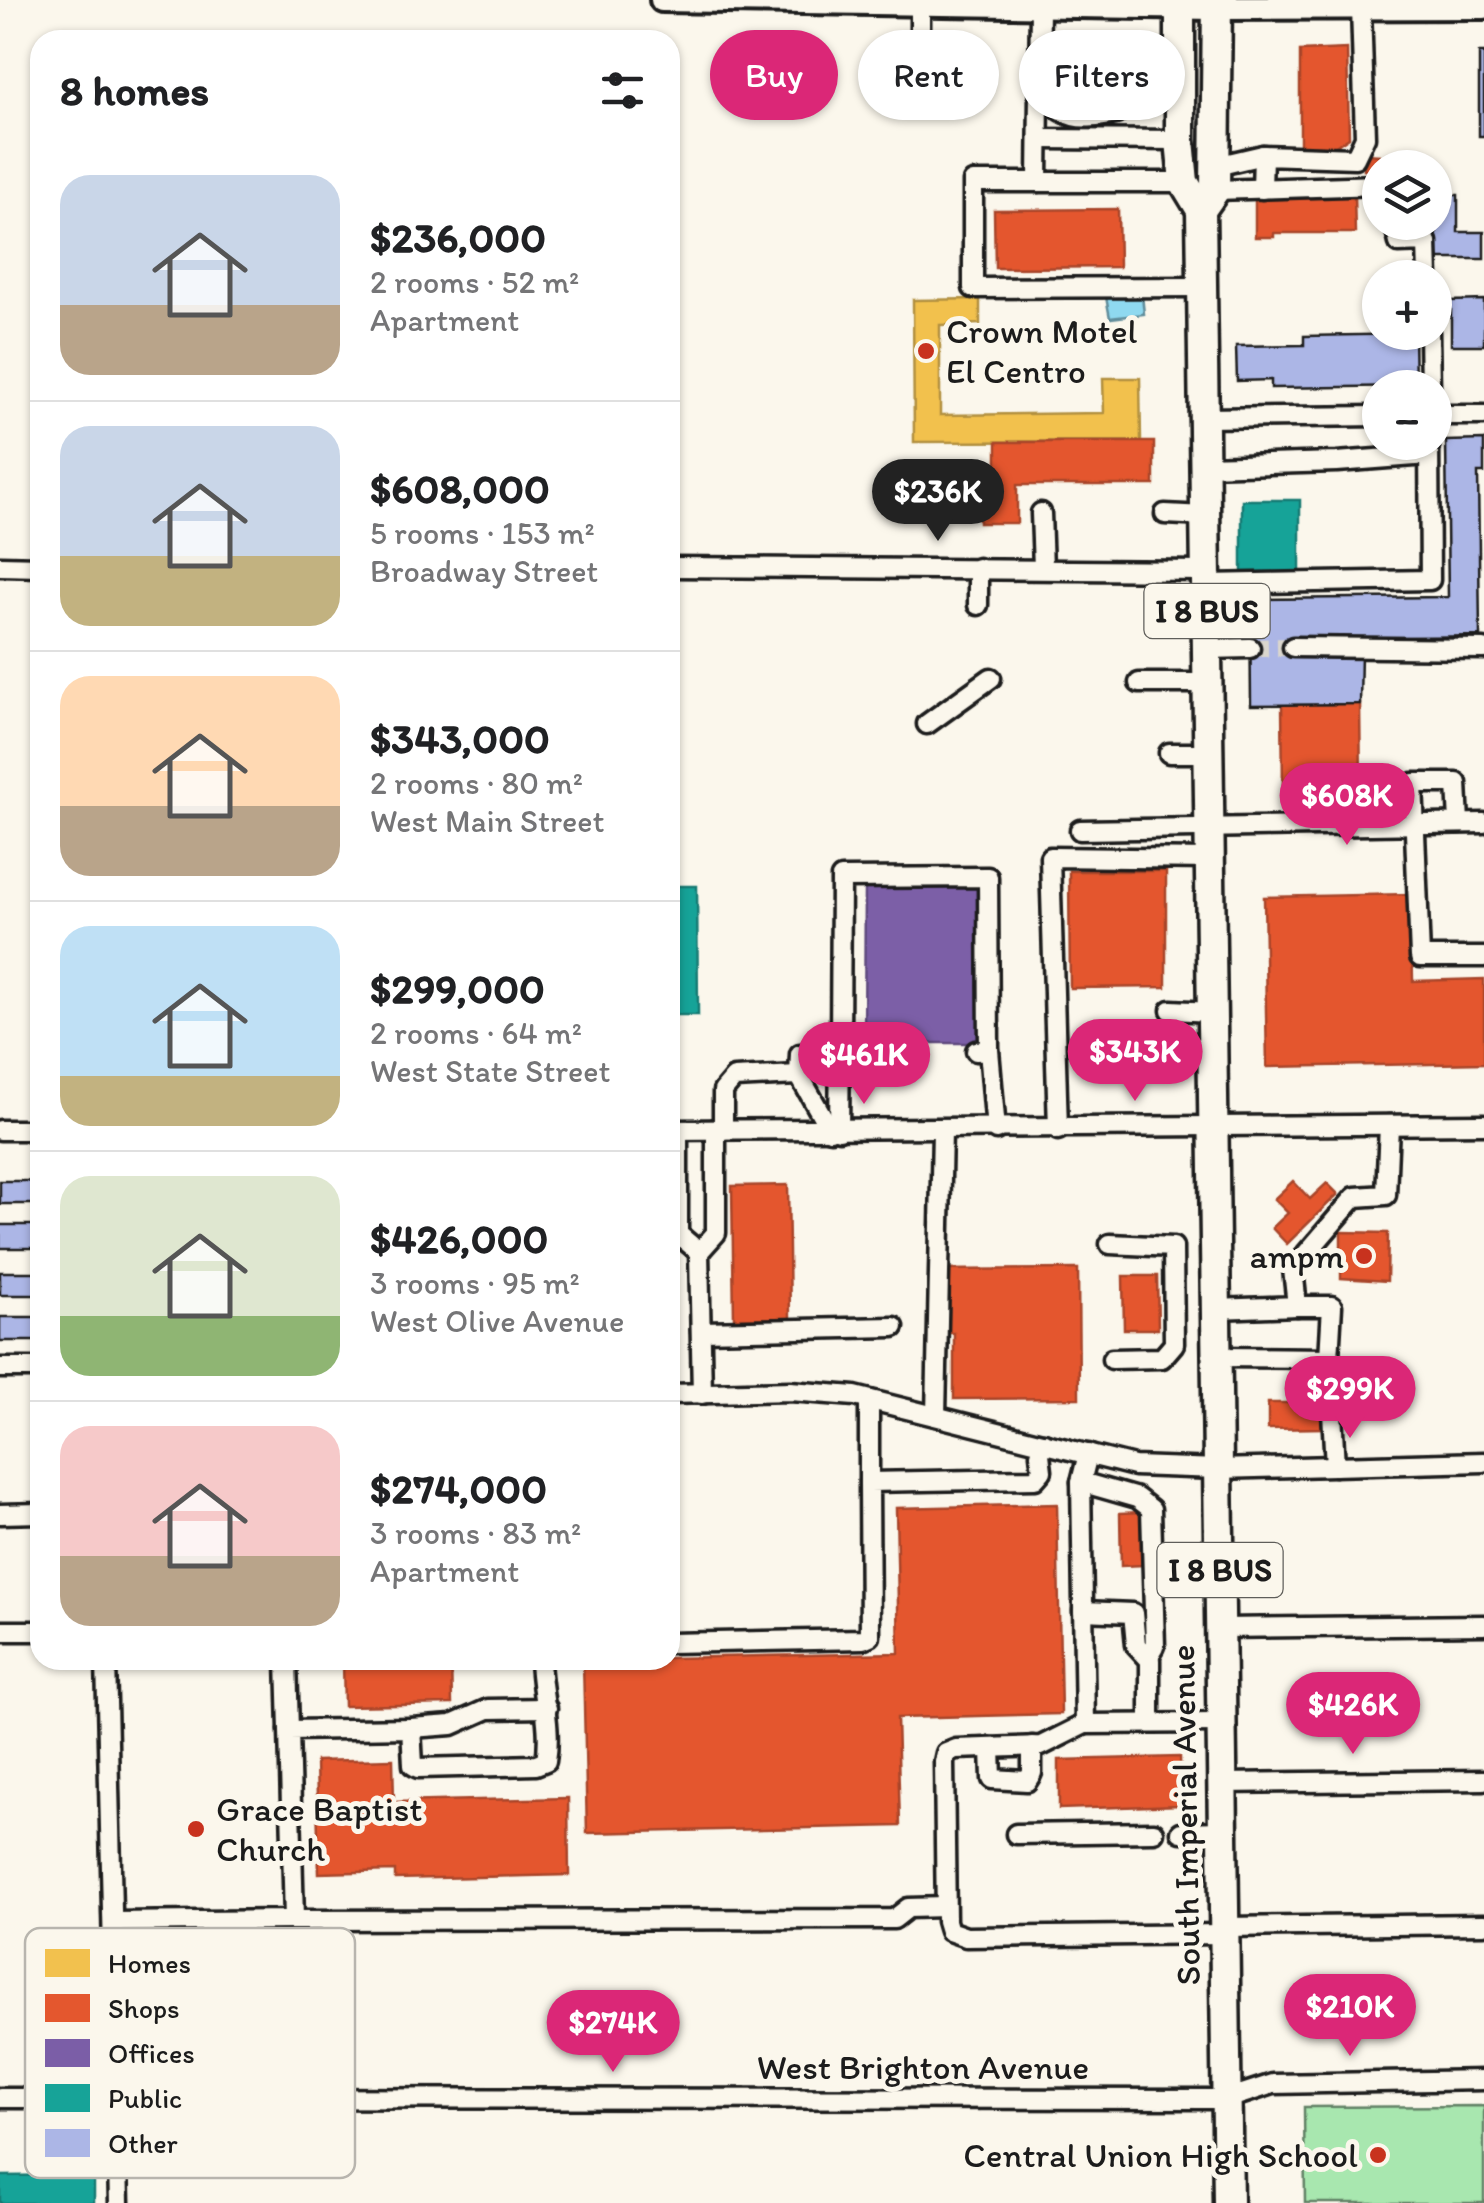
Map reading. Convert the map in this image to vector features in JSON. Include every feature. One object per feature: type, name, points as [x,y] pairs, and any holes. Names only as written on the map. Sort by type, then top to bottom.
[{"type":"highway","points":[[1180,4],[1180,140],[1184,182],[1211,188]]},
{"type":"highway","name":"I 8 BUS","points":[[1214,1126],[1202,287],[1211,188],[1217,4]]},
{"type":"highway","name":"South Imperial Avenue","points":[[1214,1126],[1228,2203]]},
{"type":"main road","points":[[662,0],[1484,7]]},
{"type":"street","points":[[920,4],[920,30]]},
{"type":"street","points":[[1040,5],[1040,30]]},
{"type":"street","points":[[1211,188],[1263,155],[1355,158],[1365,137],[1361,7]]},
{"type":"street","points":[[1038,182],[1043,120]]},
{"type":"street","points":[[1063,120],[1080,139]]},
{"type":"street","points":[[1114,120],[1135,140]]},
{"type":"street","points":[[1039,140],[1180,140]]},
{"type":"street","points":[[1262,189],[1263,155]]},
{"type":"street","points":[[1184,182],[973,182],[973,288],[1202,287]]},
{"type":"street","points":[[1211,188],[1362,186]]},
{"type":"street","points":[[1403,242],[1427,242],[1428,260]]},
{"type":"street","points":[[1452,416],[1484,415]]},
{"type":"street","points":[[1204,418],[1362,416]]},
{"type":"street","points":[[1205,466],[1362,458]]},
{"type":"street","points":[[680,568],[1043,568],[1206,577],[1430,580],[1429,460]]},
{"type":"street","points":[[1041,513],[1043,568]]},
{"type":"street","points":[[1165,514],[1206,516]]},
{"type":"street","points":[[0,566],[30,566]]},
{"type":"street","points":[[978,568],[978,605]]},
{"type":"street","points":[[1293,647],[1484,649]]},
{"type":"street","points":[[1207,649],[1250,648]]},
{"type":"street","points":[[928,724],[991,679]]},
{"type":"street","points":[[1139,683],[1208,683]]},
{"type":"street","points":[[1169,754],[1208,754]]},
{"type":"street","points":[[1459,823],[1457,783],[1413,783],[1420,957],[1484,957]]},
{"type":"street","points":[[1080,830],[1484,823]]},
{"type":"street","points":[[1058,1130],[1050,857],[1210,859]]},
{"type":"street","points":[[834,1130],[840,1045],[840,878],[988,877],[982,1050],[996,1130]]},
{"type":"street","points":[[1171,1010],[1212,1012]]},
{"type":"street","points":[[840,1045],[870,1050]]},
{"type":"street","points":[[800,1054],[799,1076],[834,1130]]},
{"type":"street","points":[[702,1394],[699,1252],[716,1233],[723,1091],[734,1078],[799,1076]]},
{"type":"street","points":[[680,1130],[1484,1124]]},
{"type":"street","points":[[1298,1306],[1293,1269],[1355,1196],[1386,1195],[1390,1125]]},
{"type":"street","points":[[0,1130],[30,1130]]},
{"type":"street","points":[[936,1416],[942,1130]]},
{"type":"street","points":[[680,1236],[699,1252]]},
{"type":"street","points":[[1110,1244],[1173,1247],[1174,1344],[1162,1358],[1112,1360]]},
{"type":"street","points":[[1216,1308],[1332,1306],[1329,1358],[1335,1466]]},
{"type":"street","points":[[700,1331],[894,1327]]},
{"type":"street","points":[[1217,1357],[1329,1358]]},
{"type":"street","points":[[0,1368],[30,1368]]},
{"type":"street","points":[[680,1394],[790,1391],[868,1400],[1134,1466],[1218,1469],[1484,1462]]},
{"type":"street","points":[[680,1643],[870,1636],[868,1400]]},
{"type":"street","points":[[869,1482],[1035,1479],[1042,1471],[1040,1454],[1044,1443]]},
{"type":"street","points":[[1086,1724],[1081,1482],[1088,1454]]},
{"type":"street","points":[[1081,1482],[1137,1498],[1151,1510],[1155,1646],[1148,1656],[1150,1723]]},
{"type":"street","points":[[0,1514],[30,1514]]},
{"type":"street","points":[[1083,1611],[1133,1612],[1136,1645],[1148,1656]]},
{"type":"street","points":[[1220,1628],[1484,1625]]},
{"type":"street","points":[[0,1630],[30,1630]]},
{"type":"street","points":[[106,1670],[113,1928]]},
{"type":"street","points":[[287,1670],[294,1920]]},
{"type":"street","points":[[411,1728],[413,1765],[418,1768],[536,1765],[546,1761],[547,1708],[540,1670]]},
{"type":"street","points":[[289,1730],[452,1725],[488,1709],[547,1708]]},
{"type":"street","points":[[1222,1723],[1086,1724],[1045,1744],[956,1749],[946,1753],[945,1907],[949,1930],[966,1937],[1484,1924]]},
{"type":"street","points":[[991,1748],[992,1779],[1027,1780],[1032,1773],[1032,1746]]},
{"type":"street","points":[[1222,1783],[1484,1780]]},
{"type":"street","points":[[1181,1832],[1223,1831]]},
{"type":"street","points":[[1016,1834],[1154,1832]]},
{"type":"street","points":[[113,1922],[894,1918],[908,1908],[945,1907]]},
{"type":"street","name":"West Brighton Avenue","points":[[355,2099],[1226,2100],[1274,2084],[1484,2080]]},
{"type":"street","name":"West Brighton Avenue","points":[[0,2098],[25,2098]]},
{"type":"street","points":[[119,2178],[120,2203]]},
{"type":"green space","name":"Central Union High School","points":[[1484,2106],[1484,2203],[1305,2203],[1304,2107]]},
{"type":"water","points":[[1142,295],[1144,314],[1110,318],[1106,297]]},
{"type":"building: Homes","name":"Crown Motel El Centro","points":[[980,299],[980,324],[940,325],[940,415],[1104,413],[1103,378],[1140,378],[1141,441],[914,442],[913,300]]},
{"type":"building: Shops","points":[[1347,49],[1349,137],[1334,147],[1300,147],[1300,51]]},
{"type":"building: Shops","points":[[1354,195],[1355,233],[1274,233],[1274,237],[1255,237],[1255,196]]},
{"type":"building: Shops","points":[[1118,209],[1119,267],[995,268],[994,210]]},
{"type":"building: Shops","points":[[997,442],[1154,442],[1154,485],[1017,485],[1017,523],[979,523],[979,484],[997,484]]},
{"type":"building: Shops","points":[[1282,704],[1360,704],[1361,788],[1283,788]]},
{"type":"building: Shops","points":[[1069,871],[1166,871],[1166,987],[1070,988]]},
{"type":"building: Shops","points":[[1411,894],[1413,981],[1484,979],[1484,1063],[1267,1067],[1264,897]]},
{"type":"building: Shops","points":[[1293,1181],[1310,1199],[1327,1183],[1338,1194],[1287,1244],[1272,1228],[1288,1213],[1274,1199]]},
{"type":"building: Shops","points":[[788,1185],[790,1318],[734,1319],[732,1186]]},
{"type":"building: Shops","name":"ampm","points":[[1341,1232],[1388,1233],[1387,1281],[1341,1278]]},
{"type":"building: Shops","points":[[1078,1269],[1079,1398],[954,1399],[954,1333],[940,1333],[939,1270]]},
{"type":"building: Shops","points":[[1123,1276],[1157,1276],[1158,1329],[1124,1329]]},
{"type":"building: Shops","points":[[1268,1403],[1320,1403],[1324,1428],[1268,1429]]},
{"type":"building: Shops","points":[[1057,1504],[1061,1714],[897,1718],[900,1826],[587,1833],[583,1670],[680,1670],[680,1658],[899,1653],[896,1508]]},
{"type":"building: Shops","points":[[1143,1512],[1144,1565],[1121,1566],[1120,1513]]},
{"type":"building: Shops","points":[[343,1670],[451,1670],[452,1704],[344,1706]]},
{"type":"building: Shops","points":[[1180,1757],[1181,1805],[1059,1809],[1059,1760]]},
{"type":"building: Shops","points":[[393,1759],[394,1802],[568,1798],[569,1875],[395,1879],[395,1871],[319,1873],[316,1761]]},
{"type":"building: Offices","points":[[865,886],[984,886],[983,1043],[864,1043]]},
{"type":"building: Public","points":[[1242,500],[1300,500],[1300,572],[1242,572]]},
{"type":"building: Public","points":[[680,886],[697,886],[698,1015],[680,1015]]},
{"type":"building: Public","points":[[0,2176],[94,2178],[94,2203],[0,2203]]},
{"type":"building: Other","points":[[1479,53],[1484,53],[1484,136],[1479,136]]},
{"type":"building: Other","points":[[1452,195],[1458,195],[1458,232],[1484,232],[1484,259],[1437,259],[1437,240],[1452,240]]},
{"type":"building: Other","points":[[1484,300],[1484,345],[1452,345],[1452,301]]},
{"type":"building: Other","points":[[1362,335],[1362,350],[1414,350],[1415,370],[1362,370],[1362,387],[1271,388],[1271,380],[1237,381],[1236,346],[1304,345],[1304,336]]},
{"type":"building: Other","points":[[1484,440],[1484,473],[1478,473],[1480,636],[1293,639],[1361,652],[1360,704],[1251,705],[1250,599],[1448,597],[1446,460],[1452,460],[1452,441]]},
{"type":"building: Other","points":[[0,1181],[30,1181],[30,1204],[0,1204]]},
{"type":"building: Other","points":[[0,1225],[30,1225],[30,1248],[0,1248]]},
{"type":"building: Other","points":[[0,1272],[30,1272],[30,1295],[0,1295]]},
{"type":"building: Other","points":[[0,1317],[30,1317],[30,1341],[0,1341]]},
{"type":"tunnel","points":[[1250,648],[1293,647]]},
{"type":"place","name":"Crown Motel El Centro","points":[[926,351]]},
{"type":"place","name":"ampm","points":[[1364,1256]]},
{"type":"place","name":"Grace Baptist Church","points":[[196,1829]]},
{"type":"place","name":"Central Union High School","points":[[1378,2155]]}]
